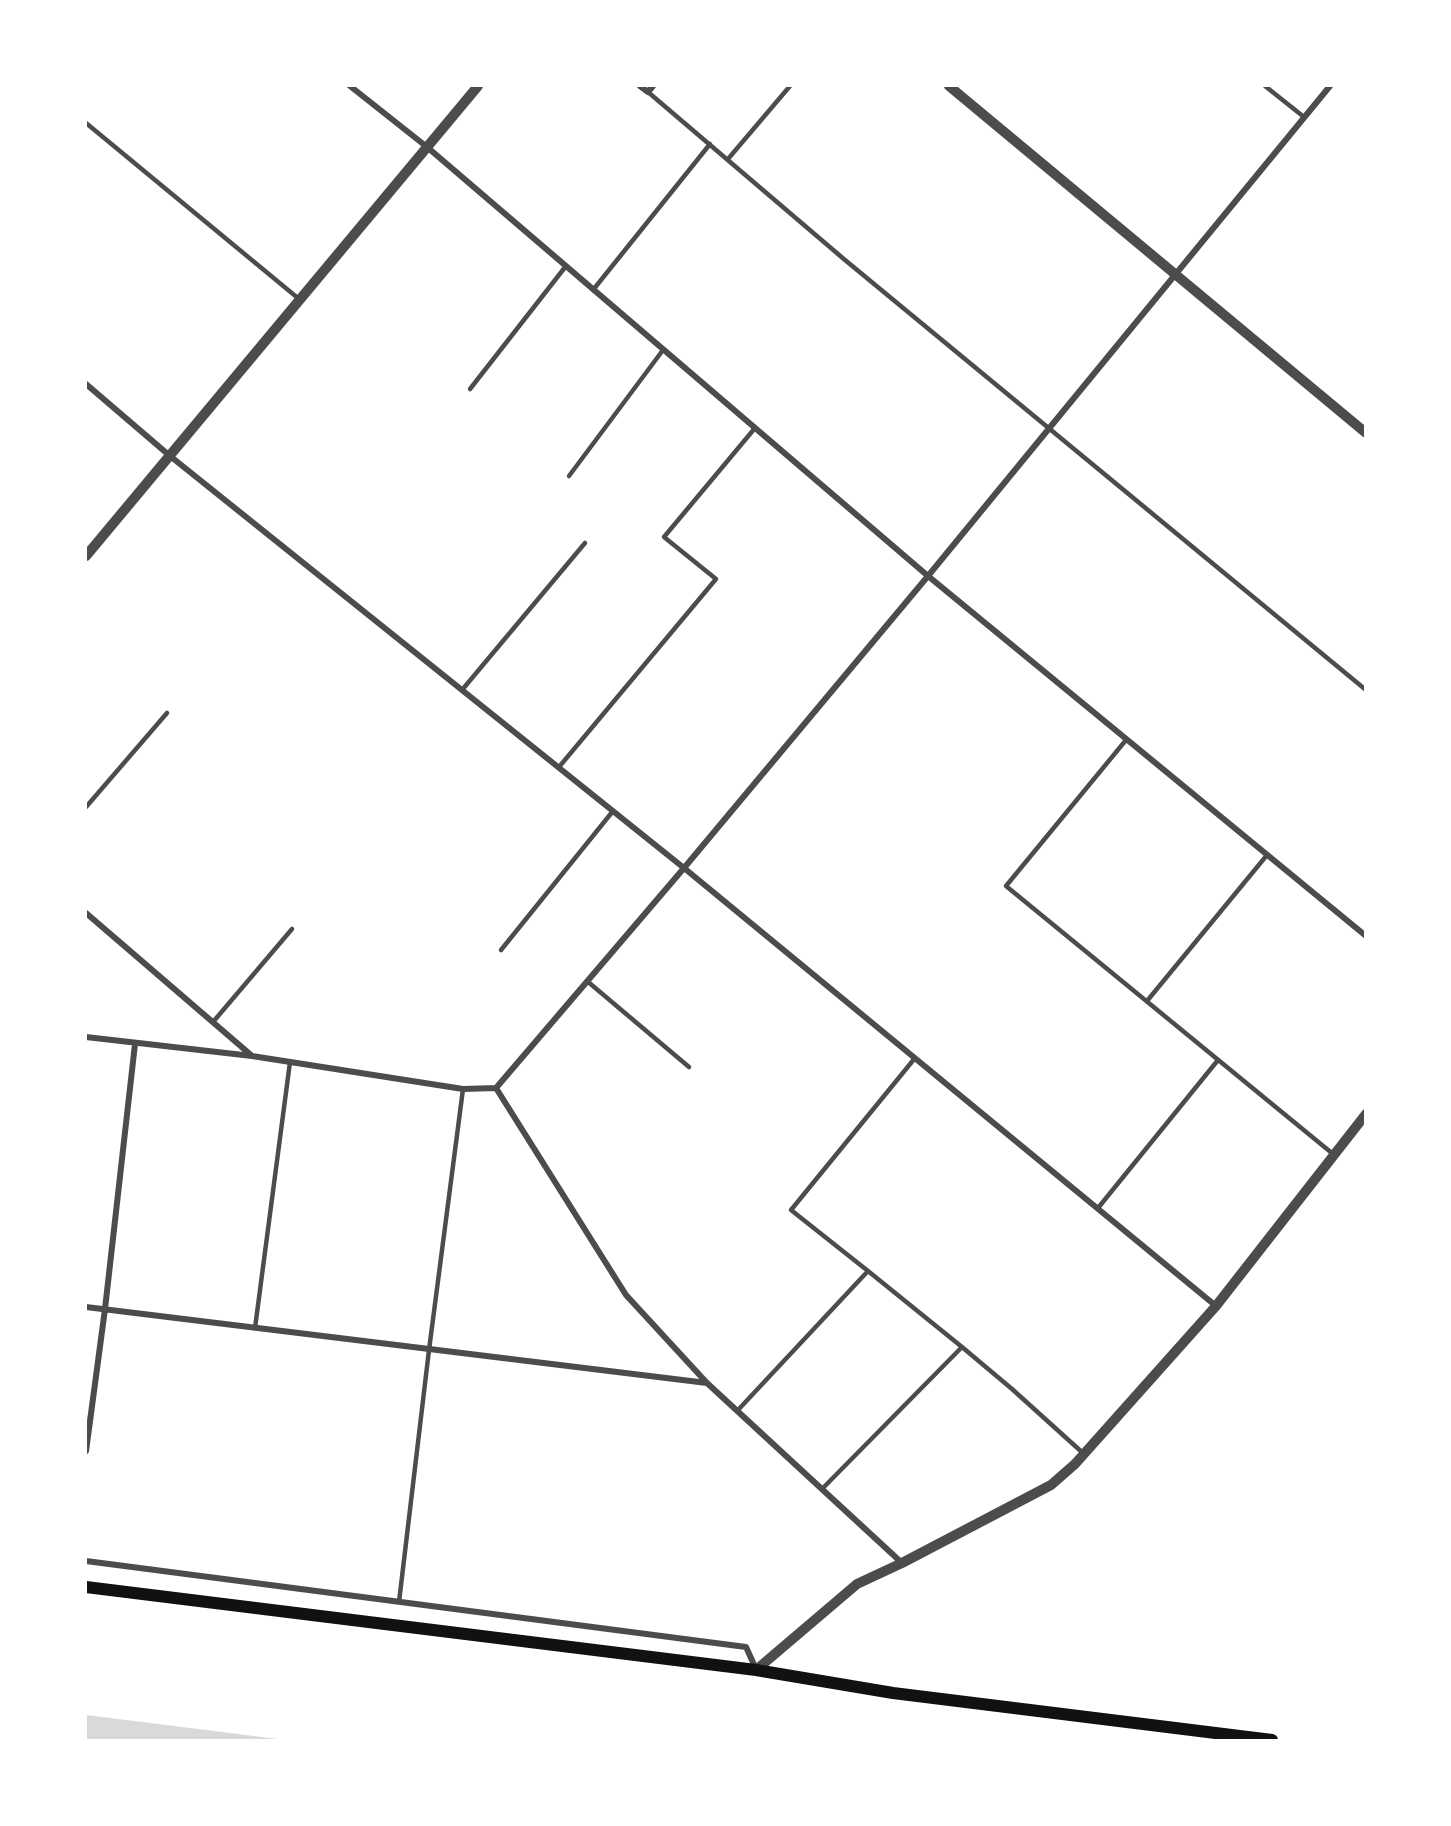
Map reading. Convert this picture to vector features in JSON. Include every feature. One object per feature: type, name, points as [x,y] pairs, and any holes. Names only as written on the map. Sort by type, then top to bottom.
[{"type":"main road","points":[[86,1587],[756,1670],[893,1693],[1272,1740]]},
{"type":"street","points":[[350,86],[427,147],[928,576],[1365,936]]},
{"type":"street","points":[[86,556],[478,86]]},
{"type":"street","points":[[640,86],[648,92],[653,86]]},
{"type":"street","points":[[949,86],[1365,433]]},
{"type":"street","points":[[86,1038],[252,1056],[463,1089],[496,1088],[684,868],[928,576],[1330,86]]},
{"type":"street","points":[[86,384],[170,456],[684,868],[1216,1306]]},
{"type":"street","points":[[86,913],[252,1056]]},
{"type":"street","points":[[86,1451],[105,1309],[135,1044]]},
{"type":"street","points":[[496,1088],[626,1295],[707,1383],[902,1563]]},
{"type":"street","points":[[86,1561],[746,1647],[756,1670],[856,1584],[902,1563],[1051,1485],[1084,1454],[1216,1306],[1365,1114]]},
{"type":"street","points":[[86,1307],[707,1383]]},
{"type":"lane","points":[[728,159],[790,86]]},
{"type":"lane","points":[[1265,86],[1304,117]]},
{"type":"lane","points":[[648,92],[845,260],[1365,690]]},
{"type":"lane","points":[[86,123],[300,299]]},
{"type":"lane","points":[[593,290],[710,144]]},
{"type":"lane","points":[[470,389],[566,266]]},
{"type":"lane","points":[[569,476],[663,350]]},
{"type":"lane","points":[[559,767],[716,579],[664,537],[755,428]]},
{"type":"lane","points":[[462,690],[585,543]]},
{"type":"lane","points":[[86,807],[167,714]]},
{"type":"lane","points":[[1126,740],[1006,886],[1334,1154]]},
{"type":"lane","points":[[501,950],[612,811]]},
{"type":"lane","points":[[1147,1001],[1267,855]]},
{"type":"lane","points":[[213,1022],[292,929]]},
{"type":"lane","points":[[587,981],[689,1067]]},
{"type":"lane","points":[[915,1058],[790,1210],[962,1347],[1084,1454]]},
{"type":"lane","points":[[1098,1208],[1218,1060]]},
{"type":"lane","points":[[255,1328],[290,1062]]},
{"type":"lane","points":[[399,1602],[463,1089]]},
{"type":"lane","points":[[738,1410],[868,1271]]},
{"type":"lane","points":[[823,1488],[962,1347]]},
{"type":"shaded area","points":[[86,1715],[286,1740],[86,1740]]}]
